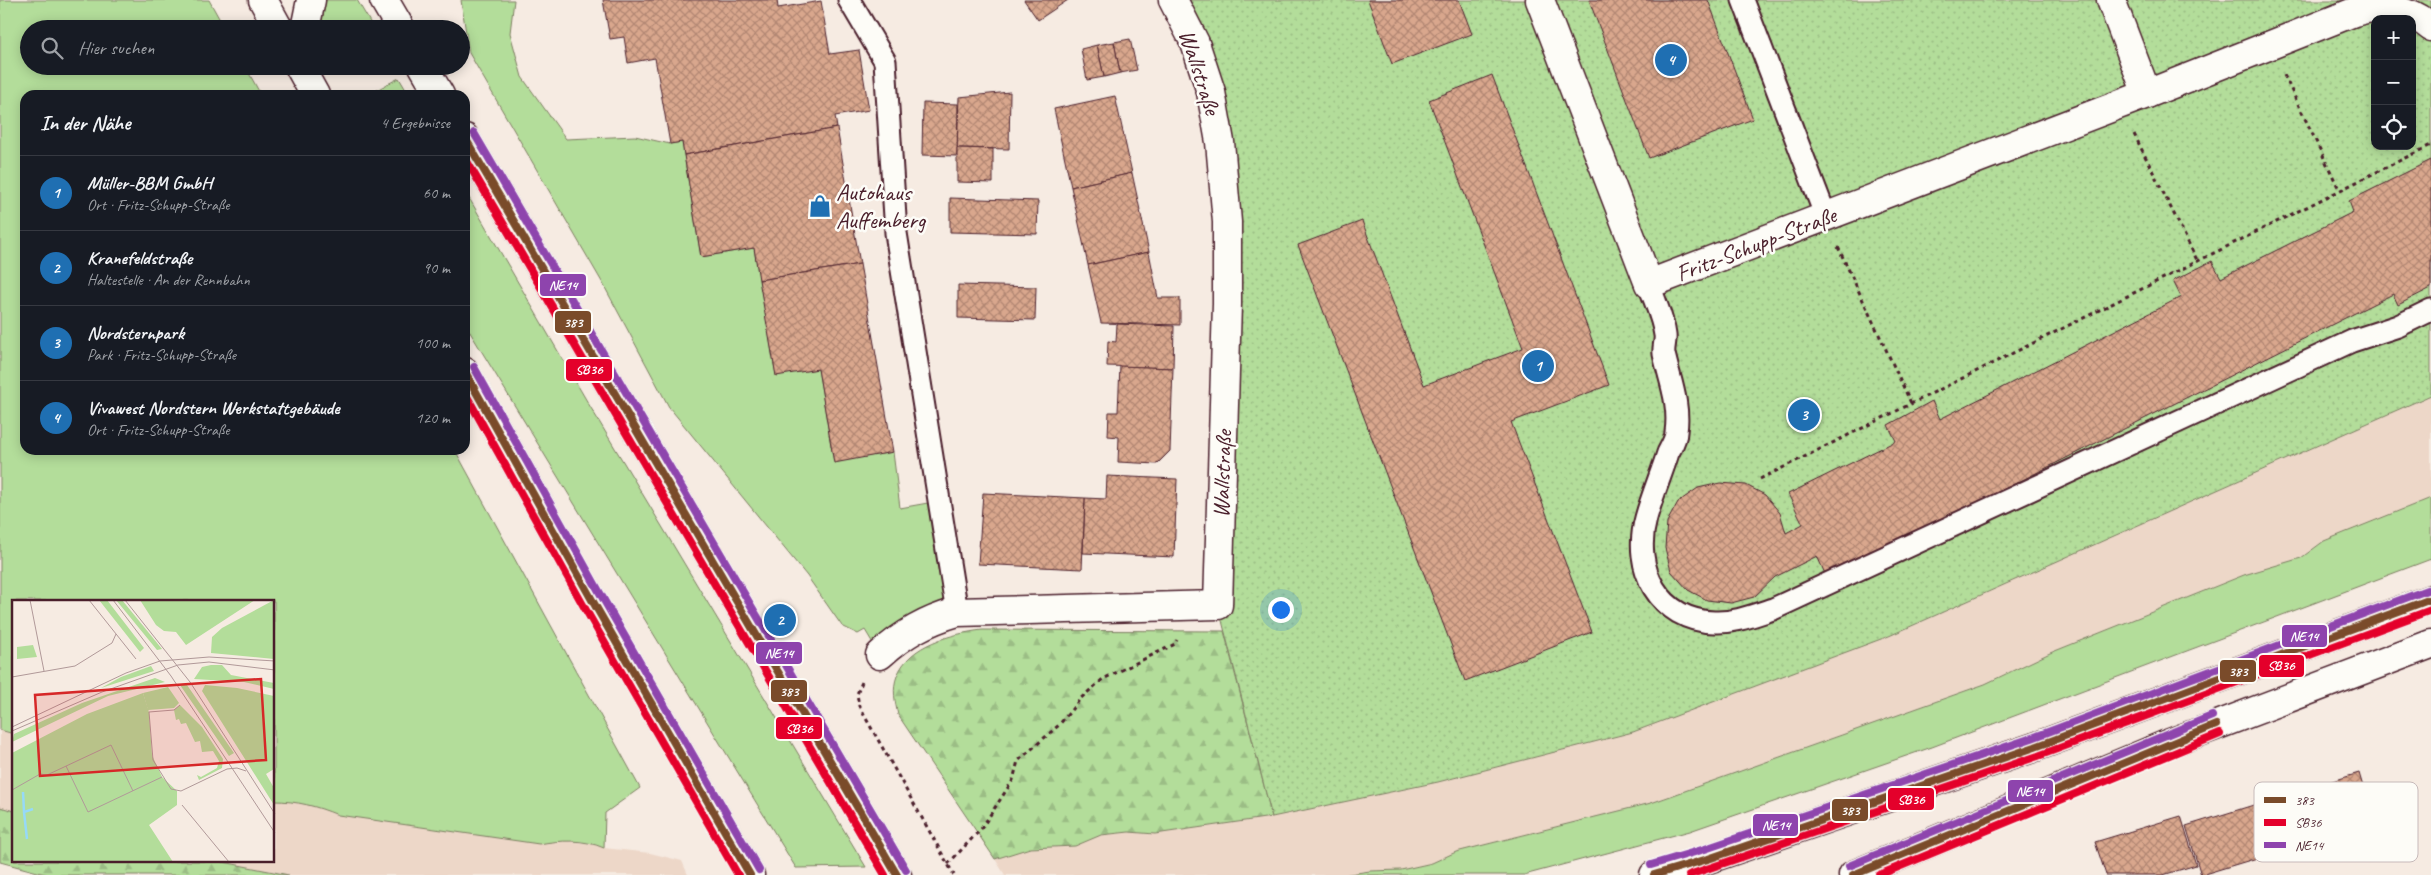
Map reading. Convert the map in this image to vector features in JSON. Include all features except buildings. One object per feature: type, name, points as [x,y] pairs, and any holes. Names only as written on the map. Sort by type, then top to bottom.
[{"type":"street","points":[[263,0],[273,20]]},
{"type":"street","points":[[307,20],[311,0]]},
{"type":"street","points":[[384,0],[396,20]]},
{"type":"street","name":"Wallstraße","points":[[880,656],[909,631],[931,620],[957,612],[1218,605],[1227,304],[1227,222],[1220,142],[1211,92],[1194,43],[1173,0]]},
{"type":"street","name":"Fritz-Schupp-Straße","points":[[1540,0],[1649,284],[2366,8],[2406,12],[2423,20],[2431,27]]},
{"type":"street","points":[[2111,0],[2146,94]]},
{"type":"street","points":[[304,75],[312,90]]},
{"type":"street","points":[[428,75],[437,90]]},
{"type":"street","points":[[470,147],[898,875]]},
{"type":"street","points":[[470,381],[591,599],[750,875]]},
{"type":"street","points":[[1654,875],[1708,859],[2035,747],[2431,599]]},
{"type":"street","points":[[1853,875],[2165,745],[2431,644]]},
{"type":"lane","points":[[848,0],[885,61],[896,233],[957,612]]},
{"type":"lane","points":[[1743,0],[1826,217]]},
{"type":"lane","points":[[1649,284],[1666,336],[1663,350],[1674,388],[1677,410],[1676,434],[1646,518],[1642,542],[1644,561],[1652,586],[1667,605],[1680,614],[1696,620],[1714,622],[1745,619],[1773,609],[2343,346],[2398,326],[2431,310]]},
{"type":"path","points":[[2285,78],[2339,189]]},
{"type":"path","points":[[2134,132],[2197,260]]},
{"type":"path","points":[[1760,479],[2339,189],[2431,145]]},
{"type":"path","points":[[1826,217],[1911,403]]},
{"type":"path","points":[[948,864],[981,829],[1013,780],[1018,761],[1059,724],[1081,698],[1103,679],[1175,644],[1190,618],[1191,605]]},
{"type":"path","points":[[880,656],[864,674],[857,694],[859,706],[954,875]]},
{"type":"shaded area","points":[[2431,395],[2431,498],[2324,541],[2301,558],[2244,575],[2050,653],[1985,684],[1651,803],[1456,852],[1432,863],[1401,870],[1370,871],[1343,875],[1005,875],[995,859],[1030,848],[1075,846],[1101,835],[1129,832],[1155,834],[1272,817],[1438,782],[1633,732],[1889,636]]},
{"type":"shaded area","points":[[0,730],[12,733],[12,810],[0,807]]},
{"type":"shaded area","points":[[275,801],[289,801],[316,806],[338,815],[539,844],[560,840],[595,844],[604,848],[650,853],[682,861],[688,875],[289,875],[223,862],[275,862]]},
{"type":"green space","points":[[0,0],[209,0],[220,20],[20,20],[20,75],[250,75],[258,90],[20,90],[20,455],[458,455],[640,788],[605,813],[604,848],[572,841],[539,844],[338,815],[306,805],[275,801],[275,600],[12,600],[12,733],[0,730]]},
{"type":"green space","points":[[325,0],[357,0],[369,20],[321,20]]},
{"type":"green space","points":[[461,0],[514,0],[510,33],[522,77],[566,139],[635,136],[670,144],[682,142],[701,257],[754,248],[776,375],[818,369],[834,462],[893,452],[900,508],[939,501],[957,612],[880,655],[865,630],[858,634],[842,626],[807,576],[669,407],[602,282],[470,55],[470,20],[464,20]]},
{"type":"green space","points":[[1173,0],[2431,0],[2431,395],[1889,636],[1633,732],[1438,782],[1272,817],[1218,605],[1220,142]]},
{"type":"green space","points":[[399,78],[406,90],[376,90]]},
{"type":"green space","points":[[470,200],[588,403],[866,867],[796,868],[470,332]]},
{"type":"green space","points":[[2431,498],[2431,559],[1932,747],[1690,831],[1524,875],[1343,875],[1370,871],[1401,870],[1432,863],[1456,852],[1651,803],[1985,684],[2050,653],[2244,575],[2301,558],[2324,541]]},
{"type":"green space","points":[[982,630],[1224,631],[1272,817],[1155,834],[1129,832],[1101,835],[1075,846],[1030,848],[995,859],[898,715],[895,696],[897,676],[903,665],[921,648],[958,634]]},
{"type":"green space","points":[[0,807],[12,810],[12,862],[223,862],[289,875],[49,875],[0,862]]},
{"type":"transit line","name":"NE14","points":[[474,133],[906,870]]},
{"type":"transit line","name":"383","points":[[470,147],[897,875]]},
{"type":"transit line","name":"SB36","points":[[470,167],[885,875]]},
{"type":"transit line","name":"NE14","points":[[474,367],[605,602],[759,870]]},
{"type":"transit line","name":"383","points":[[470,381],[596,607],[750,875]]},
{"type":"transit line","name":"SB36","points":[[470,402],[587,612],[738,875]]},
{"type":"transit line","name":"NE14","points":[[1651,865],[1705,849],[2032,738],[2427,590]]},
{"type":"transit line","name":"383","points":[[1654,875],[1708,859],[2035,747],[2431,599]]},
{"type":"transit line","name":"SB36","points":[[1689,875],[2038,756],[2431,610]]},
{"type":"transit line","name":"NE14","points":[[1849,866],[2212,716]]},
{"type":"transit line","name":"383","points":[[1853,875],[2216,725]]},
{"type":"transit line","name":"SB36","points":[[1879,875],[2220,734]]},
{"type":"place","name":"Vivawest Nordstern Werkstattgebäude","points":[[1671,60]]},
{"type":"place","name":"Autohaus Auffemberg","points":[[820,206]]},
{"type":"place","name":"Müller-BBM GmbH","points":[[1538,366]]},
{"type":"place","name":"Nordsternpark","points":[[1804,415]]},
{"type":"place","name":"Kranefeldstraße","points":[[780,620]]}]
